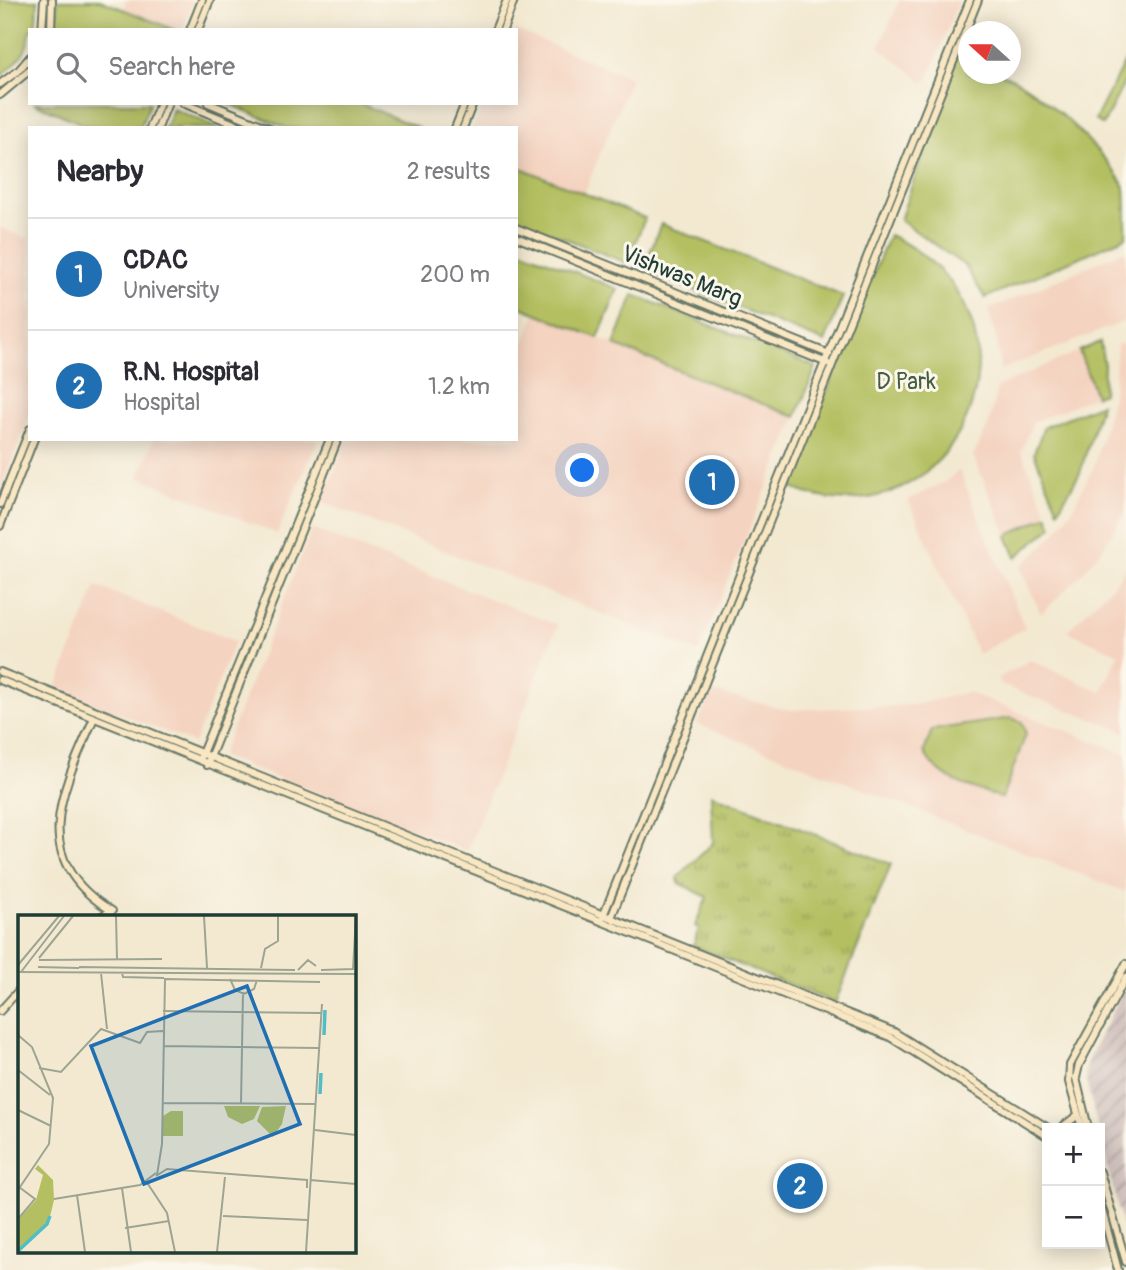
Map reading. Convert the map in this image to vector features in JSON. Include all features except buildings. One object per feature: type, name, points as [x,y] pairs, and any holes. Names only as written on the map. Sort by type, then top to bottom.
[{"type":"street","points":[[42,28],[44,0]]},
{"type":"street","points":[[51,28],[52,0]]},
{"type":"street","points":[[191,28],[202,0]]},
{"type":"street","points":[[199,28],[210,0]]},
{"type":"street","points":[[496,28],[507,0]]},
{"type":"street","points":[[503,28],[514,0]]},
{"type":"street","points":[[603,917],[970,0]]},
{"type":"street","points":[[610,920],[978,0]]},
{"type":"street","points":[[0,84],[28,59]]},
{"type":"street","points":[[0,94],[28,72]]},
{"type":"street","points":[[151,126],[159,105]]},
{"type":"street","points":[[159,126],[167,105]]},
{"type":"street","points":[[188,105],[239,126]]},
{"type":"street","points":[[213,105],[264,126]]},
{"type":"street","points":[[456,126],[464,105]]},
{"type":"street","points":[[464,126],[472,105]]},
{"type":"street","name":"Vishwas Marg","points":[[518,229],[836,356]]},
{"type":"street","name":"Vishwas Marg","points":[[518,238],[832,365]]},
{"type":"street","points":[[0,504],[28,434]]},
{"type":"street","points":[[0,526],[33,441]]},
{"type":"street","points":[[199,761],[329,441]]},
{"type":"street","points":[[207,765],[337,441]]},
{"type":"street","points":[[0,672],[346,810],[890,1037],[1042,1133]]},
{"type":"street","points":[[0,680],[207,765],[603,917]]},
{"type":"street","points":[[94,718],[63,791],[57,813],[58,836],[70,871],[92,896],[112,911],[104,915]]},
{"type":"street","points":[[342,818],[346,810]]},
{"type":"street","points":[[610,920],[894,1032],[1042,1124]]},
{"type":"street","points":[[1081,1123],[1069,1082],[1070,1065],[1126,964]]},
{"type":"street","points":[[1087,1123],[1077,1071],[1126,977]]},
{"type":"street","points":[[0,1011],[18,991]]},
{"type":"street","points":[[1068,1123],[1079,1115]]},
{"type":"street","points":[[1105,1186],[1123,1241],[1126,1262]]},
{"type":"street","points":[[1105,1221],[1118,1270]]},
{"type":"street","points":[[1112,1246],[1123,1241]]},
{"type":"shaded area","points":[[127,0],[194,0],[183,28],[170,28],[123,9]]},
{"type":"shaded area","points":[[900,0],[959,1],[927,81],[922,81],[879,47]]},
{"type":"shaded area","points":[[518,31],[631,78],[584,194],[518,167],[518,126],[474,126],[483,105],[518,105]]},
{"type":"shaded area","points":[[0,227],[28,239],[28,420],[0,490]]},
{"type":"shaded area","points":[[1126,250],[1126,321],[1000,370],[997,341],[988,310]]},
{"type":"shaded area","points":[[536,313],[796,417],[698,652],[322,502],[347,441],[518,441],[518,355]]},
{"type":"shaded area","points":[[1117,344],[1126,344],[1126,511],[1103,548],[1078,578],[1041,614],[1020,568],[1053,536],[1071,511],[1094,466],[1113,396]]},
{"type":"shaded area","points":[[1079,351],[1096,396],[1033,422],[1021,451],[1048,515],[1007,536],[973,456],[989,424],[997,387]]},
{"type":"shaded area","points":[[153,441],[317,441],[277,534],[139,477]]},
{"type":"shaded area","points":[[959,470],[1025,628],[978,654],[908,500],[946,481]]},
{"type":"shaded area","points":[[312,529],[558,625],[467,851],[221,756]]},
{"type":"shaded area","points":[[1126,566],[1126,732],[1004,686],[997,679],[1031,660],[1101,692],[1119,654],[1067,631],[1116,582]]},
{"type":"shaded area","points":[[96,586],[235,641],[194,743],[56,689]]},
{"type":"shaded area","points":[[713,692],[789,710],[915,705],[967,692],[1126,754],[1126,892],[697,724]]},
{"type":"shaded area","points":[[1126,985],[1126,1227],[1123,1228],[1105,1156],[1105,1123],[1097,1123],[1085,1077],[1087,1062]]},
{"type":"green space","points":[[0,0],[38,0],[35,28],[28,28],[28,44],[21,56],[0,77]]},
{"type":"green space","points":[[58,0],[100,0],[170,28],[56,28]]},
{"type":"green space","points":[[958,51],[958,84],[1021,84],[1070,122],[1104,159],[1125,189],[1126,237],[985,298],[965,266],[900,220]]},
{"type":"green space","points":[[1126,59],[1126,79],[1103,125],[1095,120]]},
{"type":"green space","points":[[39,105],[149,105],[141,126],[87,126]]},
{"type":"green space","points":[[232,105],[364,105],[414,126],[282,126]]},
{"type":"green space","points":[[173,109],[214,126],[166,126]]},
{"type":"green space","points":[[518,167],[645,218],[627,263],[518,220]]},
{"type":"green space","points":[[661,224],[843,296],[825,342],[643,270]]},
{"type":"green space","name":"D Park","points":[[889,235],[942,272],[970,319],[978,369],[967,418],[939,460],[899,489],[848,500],[789,487]]},
{"type":"green space","points":[[518,249],[618,289],[598,338],[518,306]]},
{"type":"green space","points":[[634,295],[816,367],[796,417],[614,345]]},
{"type":"green space","points":[[1100,342],[1104,365],[1103,393],[1096,396],[1079,351]]},
{"type":"green space","points":[[1101,404],[1080,473],[1058,510],[1034,453],[1044,427]]},
{"type":"green space","points":[[1048,515],[1052,527],[1016,557],[1007,536]]},
{"type":"green space","points":[[1011,718],[1022,722],[1026,734],[1002,798],[947,777],[930,762],[924,752],[932,730]]},
{"type":"green space","points":[[711,794],[891,864],[835,1003],[693,946],[699,928],[695,926],[707,897],[679,883],[678,877],[713,843]]},
{"type":"place","name":"CDAC","points":[[712,482]]},
{"type":"place","name":"R.N. Hospital","points":[[800,1186]]}]
